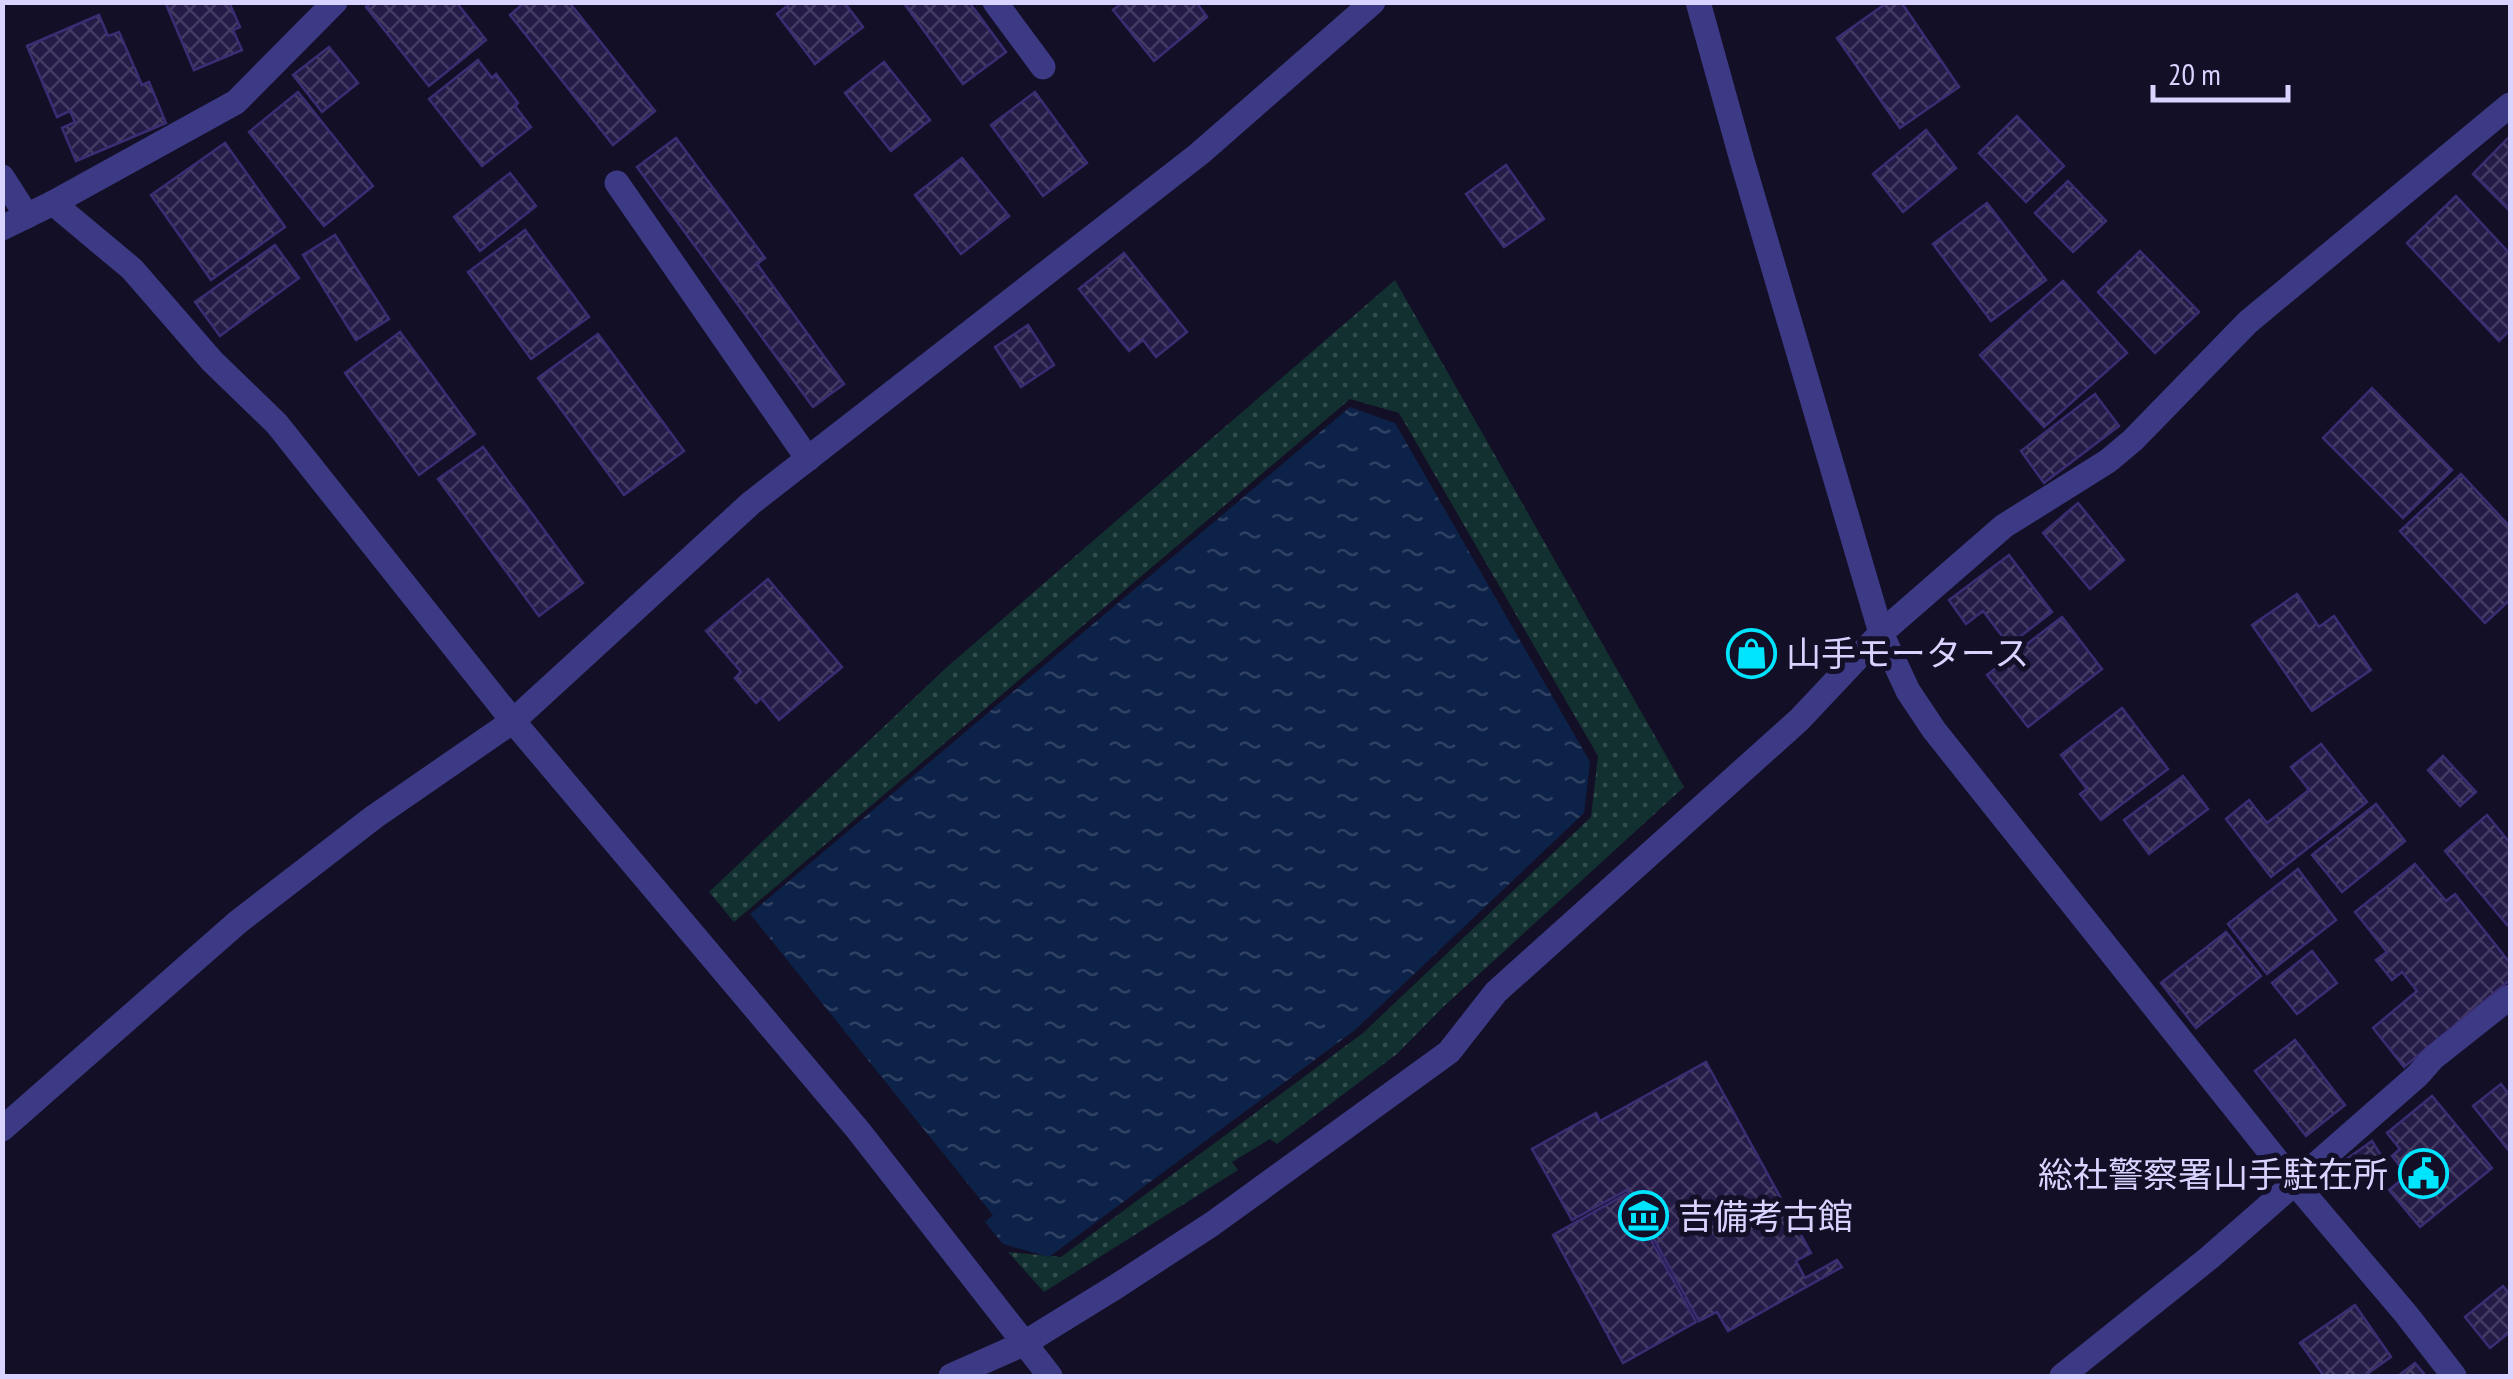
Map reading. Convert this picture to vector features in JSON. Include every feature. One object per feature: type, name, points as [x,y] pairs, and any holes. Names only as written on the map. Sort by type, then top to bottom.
[{"type":"street","points":[[2,228],[236,102],[336,2]]},
{"type":"street","points":[[995,2],[1043,67]]},
{"type":"street","points":[[2,1129],[238,922],[374,816],[513,720],[751,503],[1199,154],[1372,2]]},
{"type":"street","points":[[1698,2],[1880,633],[1908,691],[1934,730],[2294,1182],[2454,1376]]},
{"type":"street","points":[[951,1376],[1023,1344],[1212,1224],[1449,1052],[1496,992],[1799,720],[1880,633],[2004,526],[2108,461],[2248,322],[2510,106]]},
{"type":"street","points":[[2,176],[27,216]]},
{"type":"street","points":[[616,183],[808,459]]},
{"type":"street","points":[[53,203],[132,270],[212,361],[276,424],[513,720],[858,1130],[1050,1376]]},
{"type":"street","points":[[2062,1376],[2209,1258],[2433,1058],[2510,998]]},
{"type":"green space","points":[[1395,280],[1684,787],[1443,1007],[1397,1054],[1277,1144],[1270,1139],[1232,1162],[1238,1170],[1044,1292],[1008,1252],[1061,1257],[1363,1033],[1591,817],[1598,756],[1399,413],[1350,399],[734,922],[709,892],[947,667]]},
{"type":"water","points":[[1350,407],[1395,423],[1590,762],[1584,813],[1355,1030],[1049,1257],[1003,1244],[985,1222],[993,1215],[750,914]]},
{"type":"building","points":[[165,2],[229,2],[240,27],[233,30],[242,50],[194,70]]},
{"type":"building","points":[[372,2],[456,2],[486,40],[429,86],[366,7]]},
{"type":"building","points":[[525,2],[569,2],[655,111],[613,145],[510,15]]},
{"type":"building","points":[[792,2],[844,2],[863,27],[815,64],[777,14]]},
{"type":"building","points":[[903,2],[969,2],[1006,52],[963,84]]},
{"type":"building","points":[[1123,2],[1196,2],[1207,17],[1154,61],[1113,10]]},
{"type":"building","points":[[1888,2],[1901,2],[1959,87],[1900,128],[1837,38]]},
{"type":"building","points":[[99,15],[108,36],[119,32],[142,85],[149,82],[166,123],[76,161],[62,128],[75,122],[70,111],[57,117],[27,46]]},
{"type":"building","points":[[329,47],[358,83],[322,112],[293,75]]},
{"type":"building","points":[[478,60],[492,78],[496,74],[531,127],[482,166],[429,99]]},
{"type":"building","points":[[884,62],[930,120],[891,151],[845,93]]},
{"type":"building","points":[[298,92],[373,186],[324,226],[249,132]]},
{"type":"building","points":[[1035,92],[1087,163],[1043,196],[991,125]]},
{"type":"building","points":[[2017,116],[2064,166],[2026,202],[1979,153]]},
{"type":"building","points":[[1926,130],[1956,168],[1903,212],[1873,174]]},
{"type":"building","points":[[2510,136],[2510,211],[2473,174]]},
{"type":"building","points":[[676,138],[765,258],[757,264],[844,384],[813,407],[637,167]]},
{"type":"building","points":[[225,143],[285,227],[211,280],[151,195]]},
{"type":"building","points":[[962,158],[1009,216],[961,254],[915,195]]},
{"type":"building","points":[[1506,165],[1544,219],[1504,247],[1466,194]]},
{"type":"building","points":[[510,173],[536,206],[480,251],[454,217]]},
{"type":"building","points":[[2068,181],[2106,221],[2073,252],[2035,213]]},
{"type":"building","points":[[2456,196],[2510,254],[2510,330],[2499,341],[2407,243]]},
{"type":"building","points":[[1987,203],[2046,280],[1991,321],[1933,244]]},
{"type":"building","points":[[525,230],[589,317],[531,359],[468,272]]},
{"type":"building","points":[[335,235],[389,319],[356,340],[303,255]]},
{"type":"building","points":[[275,245],[299,278],[220,336],[195,302]]},
{"type":"building","points":[[2140,251],[2199,312],[2155,353],[2098,292]]},
{"type":"building","points":[[1124,253],[1187,332],[1156,357],[1143,340],[1129,351],[1079,289]]},
{"type":"building","points":[[2063,281],[2127,353],[2044,427],[1980,355]]},
{"type":"building","points":[[1028,325],[1054,365],[1021,387],[995,347]]},
{"type":"building","points":[[400,332],[475,434],[419,475],[345,373]]},
{"type":"building","points":[[598,334],[684,451],[624,495],[538,378]]},
{"type":"building","points":[[2372,388],[2452,470],[2403,518],[2323,438]]},
{"type":"building","points":[[2095,394],[2119,426],[2044,483],[2021,451]]},
{"type":"building","points":[[483,447],[583,583],[539,616],[438,479]]},
{"type":"building","points":[[2461,474],[2510,527],[2510,600],[2485,623],[2400,531]]},
{"type":"building","points":[[2078,503],[2124,560],[2090,589],[2043,533]]},
{"type":"building","points":[[2009,555],[2052,612],[2009,645],[1983,611],[1966,624],[1949,600]]},
{"type":"building","points":[[768,579],[842,667],[779,720],[761,698],[756,703],[735,678],[741,672],[706,631]]},
{"type":"building","points":[[2297,594],[2319,627],[2334,616],[2371,670],[2312,711],[2252,625]]},
{"type":"building","points":[[2062,617],[2102,669],[2028,727],[1987,675]]},
{"type":"building","points":[[2122,708],[2168,769],[2101,820],[2080,794],[2087,789],[2061,755]]},
{"type":"building","points":[[2321,744],[2367,802],[2271,877],[2226,819],[2249,800],[2267,823],[2309,790],[2291,767]]},
{"type":"building","points":[[2443,756],[2476,792],[2460,806],[2428,770]]},
{"type":"building","points":[[2183,776],[2208,809],[2149,854],[2124,820]]},
{"type":"building","points":[[2376,804],[2405,841],[2342,892],[2312,855]]},
{"type":"building","points":[[2487,815],[2510,843],[2507,925],[2445,851]]},
{"type":"building","points":[[2415,864],[2446,901],[2455,894],[2510,963],[2510,980],[2404,1067],[2373,1028],[2417,991],[2402,972],[2392,980],[2376,960],[2387,952],[2355,912]]},
{"type":"building","points":[[2298,869],[2336,920],[2267,974],[2228,924]]},
{"type":"building","points":[[2226,932],[2261,976],[2196,1028],[2161,983]]},
{"type":"building","points":[[2312,951],[2337,983],[2297,1014],[2272,983]]},
{"type":"building","points":[[2295,1040],[2345,1105],[2306,1136],[2255,1071]]},
{"type":"building","points":[[1706,1062],[1811,1253],[1796,1261],[1805,1278],[1837,1260],[1842,1267],[1728,1331],[1717,1312],[1699,1321],[1627,1190],[1572,1220],[1532,1149],[1596,1113],[1600,1121]]},
{"type":"building","points":[[2501,1084],[2510,1096],[2510,1152],[2473,1106]]},
{"type":"building","points":[[2432,1096],[2492,1168],[2420,1227],[2389,1190],[2407,1175],[2392,1156],[2400,1149],[2387,1133]]},
{"type":"building","points":[[2372,1141],[2385,1162],[2355,1183],[2341,1163]]},
{"type":"building","points":[[1626,1194],[1696,1322],[1623,1363],[1553,1235]]},
{"type":"building","points":[[2503,1286],[2510,1295],[2510,1332],[2490,1348],[2465,1317]]},
{"type":"building","points":[[2355,1305],[2391,1357],[2364,1376],[2324,1376],[2300,1343]]},
{"type":"building","points":[[2415,1363],[2426,1376],[2398,1376]]},
{"type":"place","name":"山手モータース","points":[[1751,653]]},
{"type":"place","name":"総社警察署山手駐在所","points":[[2423,1174]]},
{"type":"place","name":"吉備考古館","points":[[1643,1216]]}]
